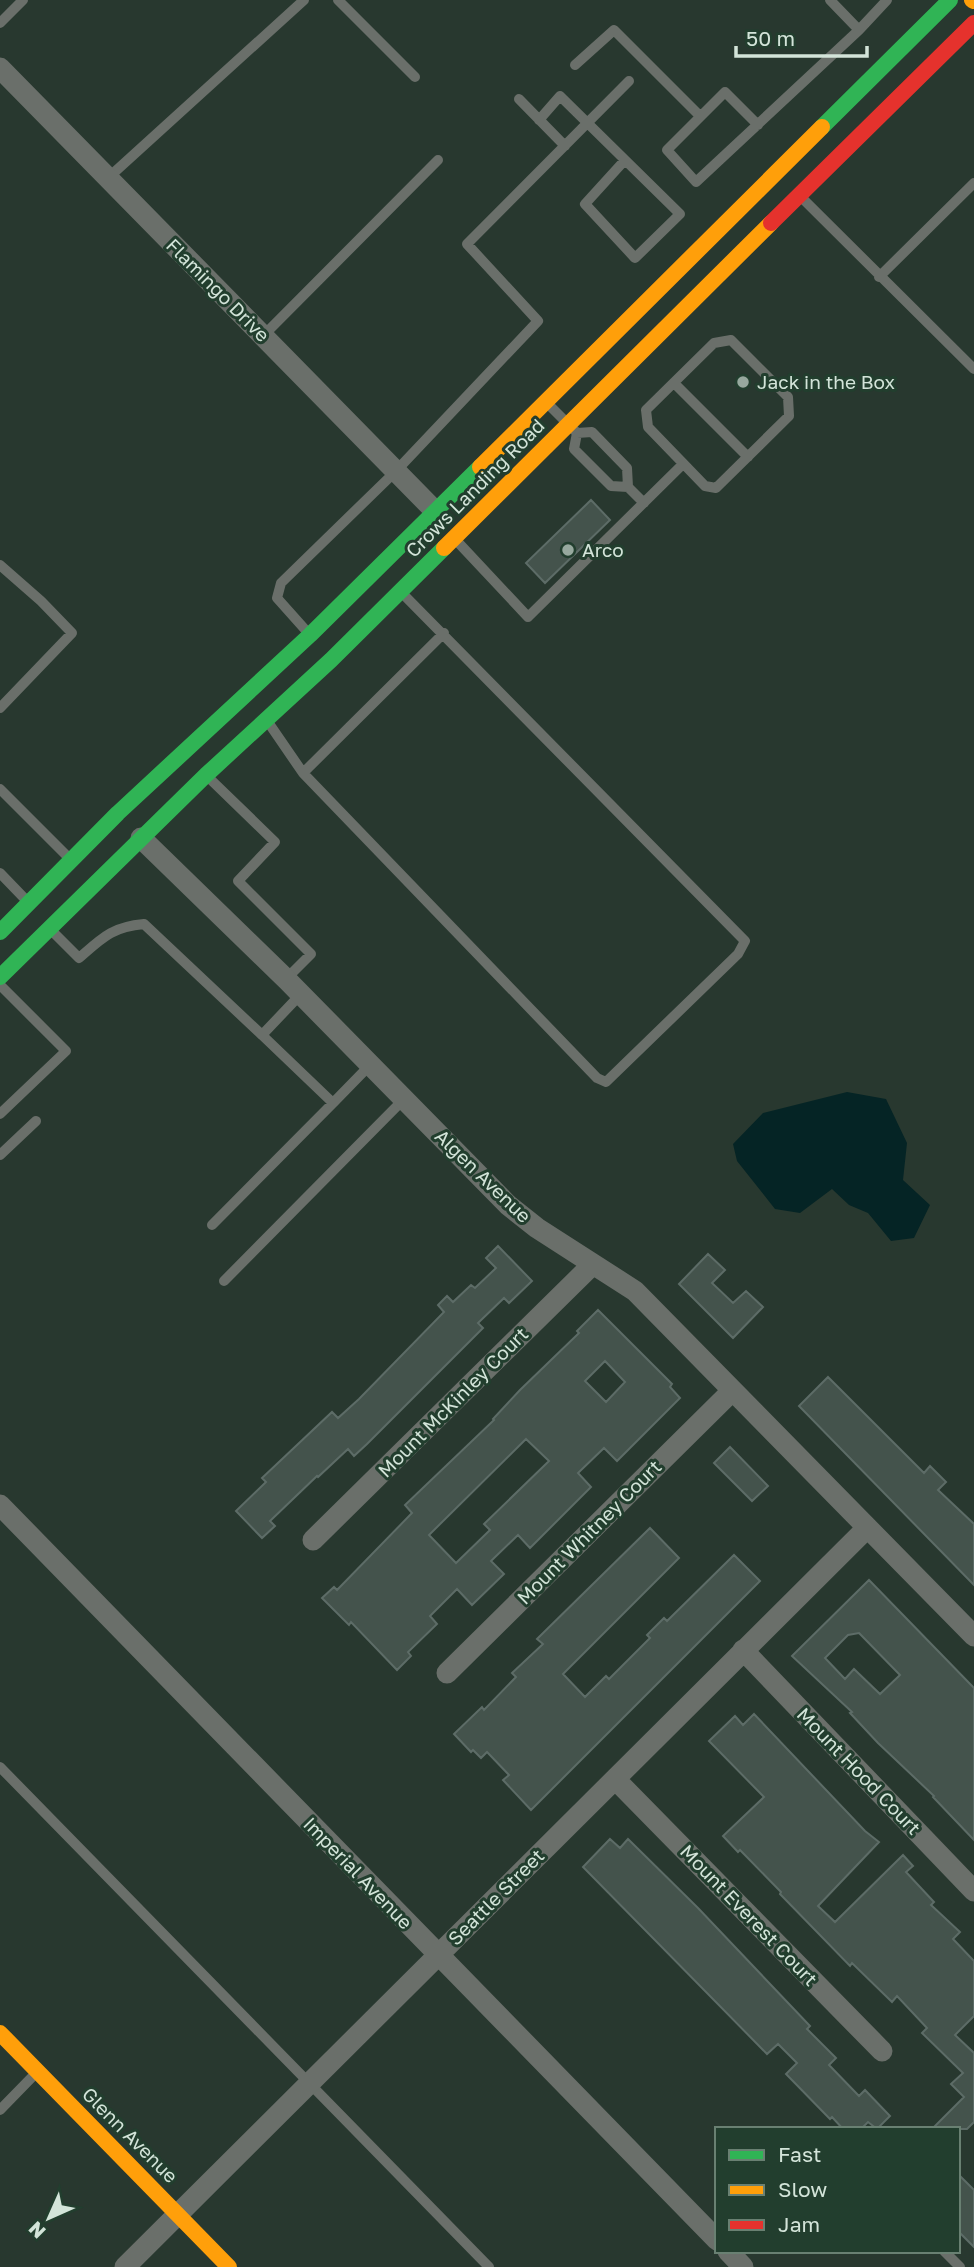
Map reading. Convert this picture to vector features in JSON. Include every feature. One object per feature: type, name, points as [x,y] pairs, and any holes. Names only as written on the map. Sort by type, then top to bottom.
[{"type":"main road","name":"Crows Landing Road","points":[[4,939],[29,903],[71,860],[310,635],[950,0]]},
{"type":"main road","name":"Crows Landing Road","points":[[0,977],[49,928],[141,823],[206,775],[267,720],[454,538],[573,428],[799,195],[974,23]]},
{"type":"main road","points":[[401,592],[396,580],[400,569],[415,550],[431,515]]},
{"type":"main road","points":[[141,823],[196,755],[200,737]]},
{"type":"main road","points":[[4,939],[64,886],[71,860]]},
{"type":"main road","name":"Glenn Avenue","points":[[0,2033],[229,2267]]},
{"type":"street","name":"Flamingo Drive","points":[[0,68],[396,471],[431,515]]},
{"type":"street","name":"Algen Avenue","points":[[141,823],[301,995],[508,1205],[537,1228],[635,1291],[974,1636]]},
{"type":"street","name":"Mount McKinley Court","points":[[313,1540],[593,1264]]},
{"type":"street","name":"Mount Whitney Court","points":[[447,1673],[732,1391]]},
{"type":"street","name":"Imperial Avenue","points":[[0,1505],[715,2238]]},
{"type":"street","name":"Seattle Street","points":[[125,2267],[867,1528]]},
{"type":"street","name":"Mount Hood Court","points":[[743,1650],[974,1891]]},
{"type":"street","name":"Mount Everest Court","points":[[616,1780],[882,2052]]},
{"type":"street","points":[[730,2253],[743,2267]]},
{"type":"lane","points":[[0,23],[23,0]]},
{"type":"lane","points":[[108,178],[304,0]]},
{"type":"lane","points":[[338,0],[415,77]]},
{"type":"lane","points":[[830,0],[859,30]]},
{"type":"lane","points":[[758,125],[725,92],[667,150],[696,182],[758,125],[859,30],[887,0]]},
{"type":"lane","points":[[575,65],[614,30],[700,117]]},
{"type":"lane","points":[[310,635],[277,598],[281,583],[396,471],[538,321],[467,244],[629,81]]},
{"type":"lane","points":[[540,120],[560,96],[680,214],[635,258],[584,204],[625,160]]},
{"type":"lane","points":[[519,99],[565,146]]},
{"type":"lane","points":[[263,336],[438,160]]},
{"type":"lane","points":[[879,277],[974,183]]},
{"type":"lane","points":[[799,195],[974,369]]},
{"type":"lane","points":[[731,340],[788,397],[789,416],[748,457],[716,488],[705,486],[648,427],[646,410],[714,343],[731,340]]},
{"type":"lane","points":[[674,383],[748,457]]},
{"type":"lane","points":[[546,401],[573,428],[592,432],[627,468],[628,487]]},
{"type":"lane","points":[[573,428],[574,449],[611,486],[628,487],[644,503]]},
{"type":"lane","points":[[454,538],[528,617],[683,464]]},
{"type":"lane","points":[[0,565],[72,633],[0,708]]},
{"type":"lane","points":[[267,720],[303,772],[597,1078],[606,1082],[738,954],[745,941],[401,592]]},
{"type":"lane","points":[[303,772],[444,633]]},
{"type":"lane","points":[[206,775],[275,842],[238,881],[311,954],[286,979]]},
{"type":"lane","points":[[0,789],[71,860]]},
{"type":"lane","points":[[0,873],[29,903]]},
{"type":"lane","points":[[49,928],[79,958],[122,926],[144,924],[333,1103]]},
{"type":"lane","points":[[0,985],[66,1051],[0,1114]]},
{"type":"lane","points":[[262,1035],[301,995]]},
{"type":"lane","points":[[212,1225],[371,1064]]},
{"type":"lane","points":[[224,1282],[405,1098]]},
{"type":"lane","points":[[0,1155],[36,1121]]},
{"type":"lane","points":[[0,1767],[489,2267]]},
{"type":"lane","points":[[0,2110],[38,2071]]},
{"type":"lane","points":[[946,2253],[960,2267]]},
{"type":"water","points":[[847,1092],[886,1099],[907,1143],[903,1180],[930,1205],[914,1238],[891,1241],[868,1213],[849,1205],[832,1189],[800,1213],[775,1209],[737,1161],[733,1144],[763,1113]]},
{"type":"building","points":[[591,500],[610,520],[545,583],[526,563]]},
{"type":"building","points":[[498,1246],[532,1281],[509,1303],[504,1298],[478,1323],[483,1328],[367,1444],[354,1456],[348,1449],[317,1476],[270,1521],[275,1526],[262,1538],[236,1511],[266,1482],[262,1478],[332,1412],[338,1418],[359,1399],[444,1312],[438,1305],[447,1296],[453,1302],[471,1285],[475,1288],[496,1268],[486,1258]]},
{"type":"building","points":[[708,1254],[725,1270],[712,1283],[733,1303],[746,1291],[763,1307],[733,1338],[679,1284]]},
{"type":"building","points":[[598,1310],[672,1384],[670,1387],[680,1398],[617,1461],[604,1448],[578,1473],[591,1487],[530,1548],[518,1535],[491,1561],[504,1574],[472,1605],[457,1589],[430,1616],[437,1624],[408,1652],[411,1656],[397,1670],[351,1622],[349,1625],[322,1598],[334,1587],[337,1590],[412,1513],[405,1505],[494,1420],[520,1390],[579,1333],[577,1331]],"holes":[[[605,1361],[625,1382],[606,1402],[585,1381]],[[526,1439],[549,1461],[484,1524],[490,1530],[456,1563],[429,1535]]]},
{"type":"building","points":[[828,1377],[924,1473],[930,1466],[946,1482],[938,1490],[974,1524],[974,1585],[799,1406]]},
{"type":"building","points":[[730,1447],[768,1486],[752,1501],[714,1463]]},
{"type":"building","points":[[650,1528],[679,1558],[563,1674],[585,1697],[606,1676],[609,1679],[650,1638],[647,1635],[664,1618],[667,1621],[734,1555],[760,1581],[531,1810],[503,1780],[509,1775],[487,1752],[481,1758],[473,1750],[471,1752],[454,1734],[482,1707],[484,1710],[516,1677],[512,1673],[543,1644],[537,1639]]},
{"type":"building","points":[[869,1580],[974,1688],[974,1840],[934,1796],[878,1743],[850,1713],[852,1712],[792,1656]],"holes":[[[859,1633],[900,1675],[880,1694],[854,1669],[845,1679],[825,1658],[848,1635]]]},
{"type":"building","points":[[754,1714],[865,1831],[879,1842],[818,1906],[835,1922],[903,1855],[913,1866],[906,1872],[934,1902],[931,1905],[960,1932],[953,1939],[974,1961],[974,2016],[955,2035],[974,2053],[974,2122],[967,2129],[934,2127],[964,2097],[951,2084],[963,2073],[922,2033],[927,2028],[897,1996],[892,2002],[852,1963],[850,1966],[740,1850],[738,1852],[723,1836],[764,1797],[709,1741],[735,1716],[743,1725]]},
{"type":"building","points":[[610,1839],[620,1848],[628,1839],[810,2026],[807,2029],[836,2058],[829,2065],[859,2096],[865,2090],[890,2116],[879,2127],[868,2122],[863,2127],[841,2127],[832,2117],[830,2119],[786,2074],[797,2063],[778,2044],[767,2054],[583,1867]]},
{"type":"building","points":[[960,2176],[974,2190],[974,2247],[960,2233]]},
{"type":"traffic: fast","points":[[822,127],[950,0]]},
{"type":"traffic: fast","points":[[0,932],[118,813],[310,635],[480,467]]},
{"type":"traffic: fast","points":[[0,977],[206,775],[331,660],[444,548]]},
{"type":"traffic: slow","points":[[480,467],[822,127]]},
{"type":"traffic: slow","points":[[444,548],[771,223]]},
{"type":"traffic: slow","points":[[0,2033],[229,2267]]},
{"type":"traffic: jam","points":[[771,223],[974,23]]},
{"type":"place","name":"Jack in the Box","points":[[743,382]]},
{"type":"place","name":"Arco","points":[[568,550]]}]
